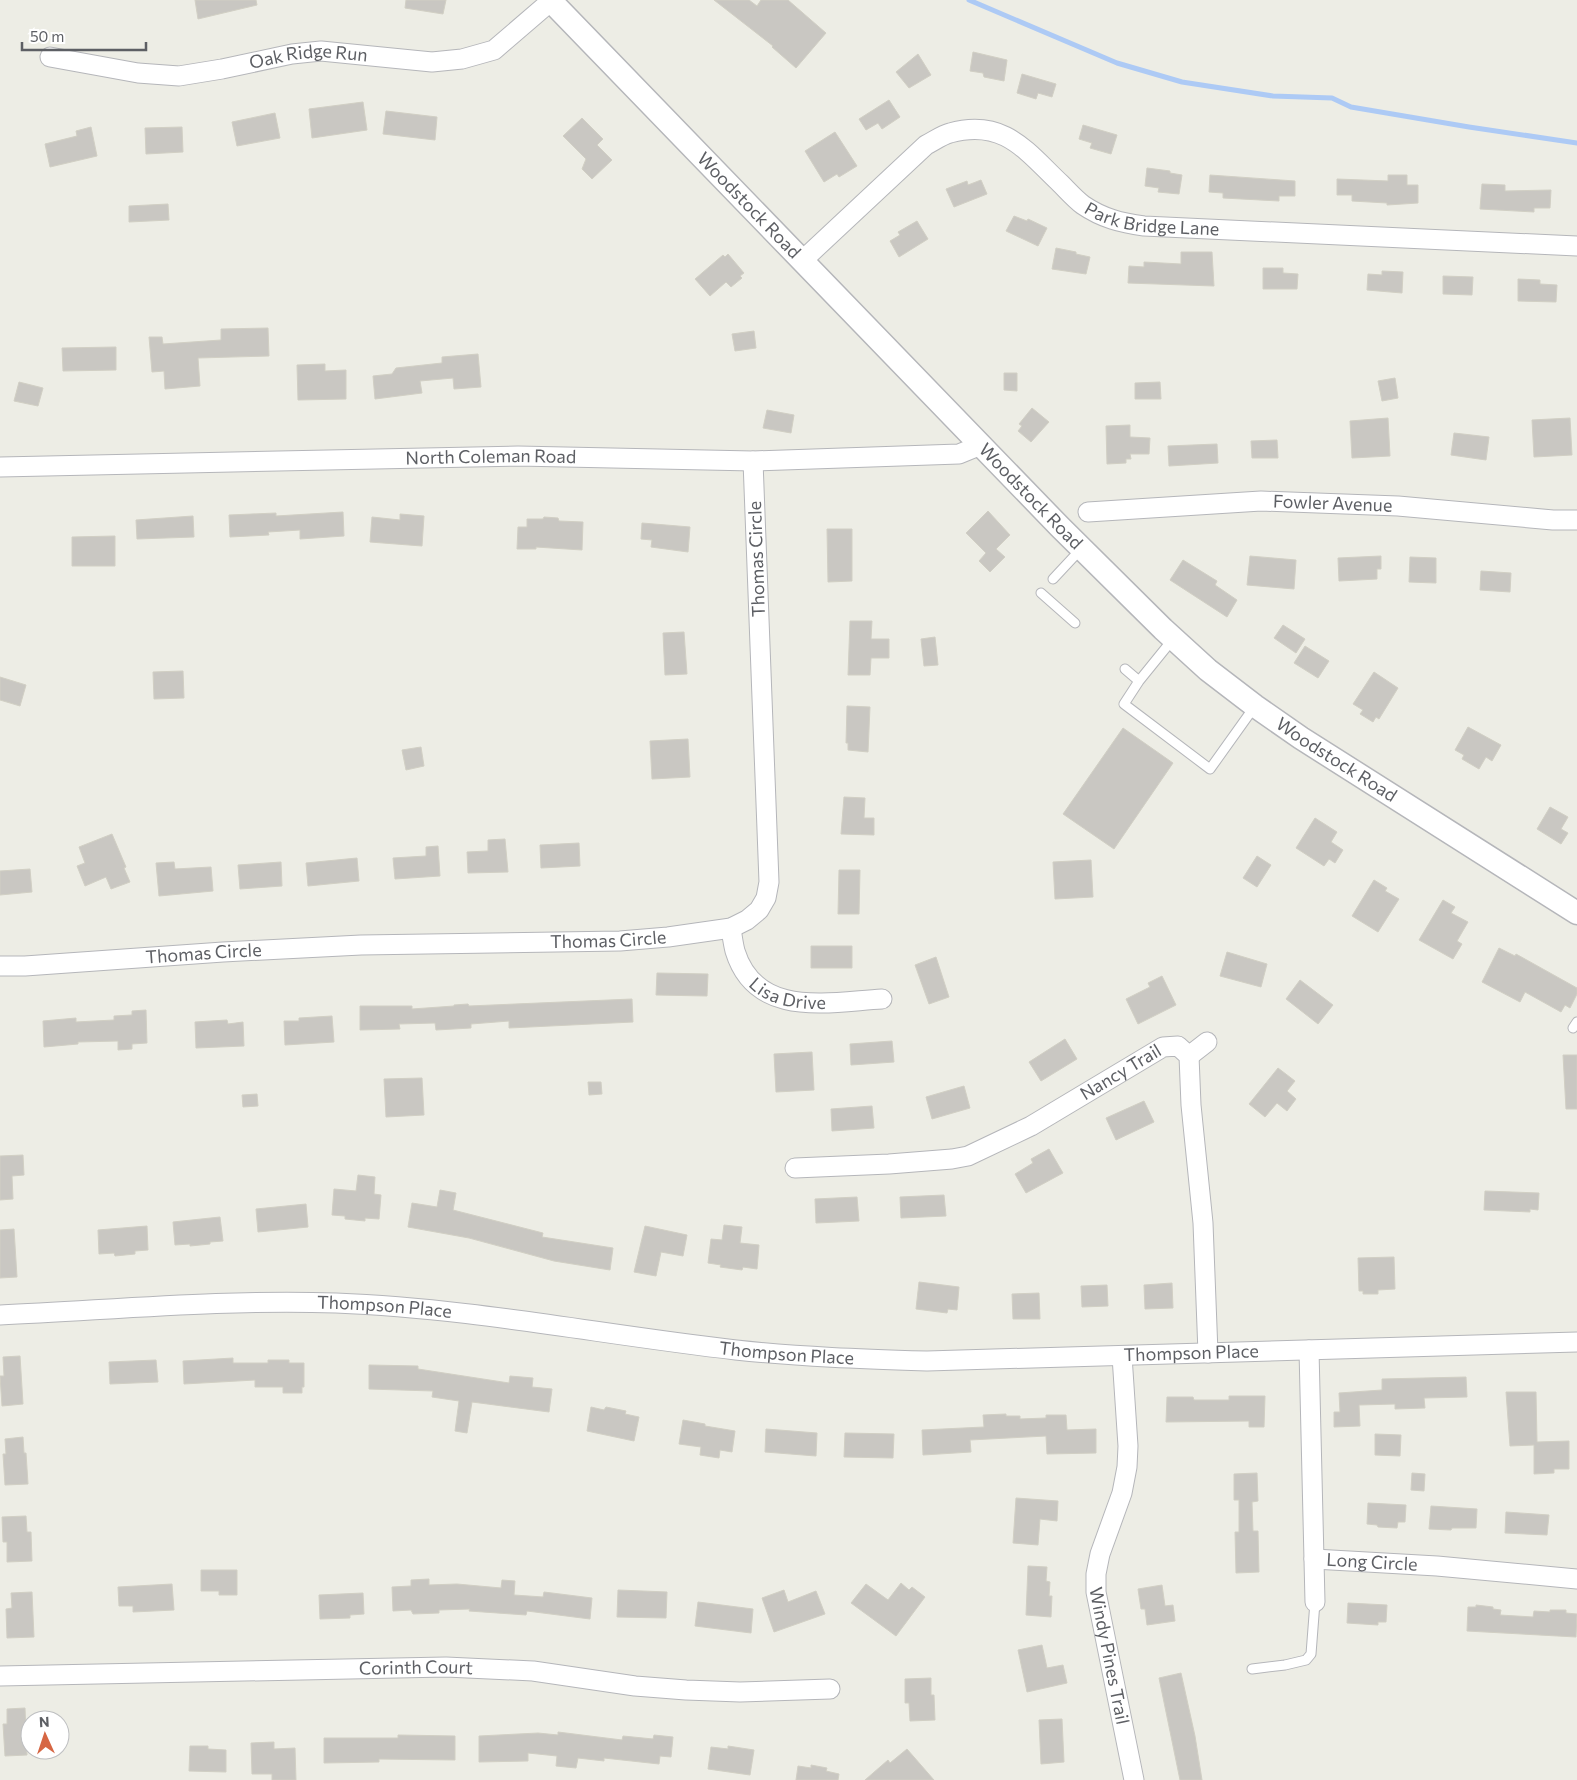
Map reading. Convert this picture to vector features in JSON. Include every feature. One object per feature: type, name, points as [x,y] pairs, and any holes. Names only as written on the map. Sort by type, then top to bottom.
[{"type":"street","name":"Oak Ridge Run","points":[[50,57],[138,73],[179,76],[292,54],[321,52],[432,62],[462,59],[494,50],[551,0]]},
{"type":"street","name":"Woodstock Road","points":[[551,0],[1082,548],[1208,670],[1255,706],[1318,748],[1577,913]]},
{"type":"street","name":"Park Bridge Lane","points":[[803,260],[926,145],[948,133],[976,129],[997,132],[1015,141],[1081,204],[1103,217],[1125,224],[1154,227],[1577,246]]},
{"type":"street","name":"North Coleman Road","points":[[0,467],[518,456],[753,460],[959,454],[981,445]]},
{"type":"street","name":"Thomas Circle","points":[[0,966],[361,945],[620,941],[668,937],[731,928],[748,920],[759,910],[766,898],[769,882],[753,460]]},
{"type":"street","name":"Fowler Avenue","points":[[1088,512],[1261,501],[1398,506],[1553,520],[1577,520]]},
{"type":"street","name":"Lisa Drive","points":[[731,928],[735,950],[742,967],[754,983],[773,996],[787,1001],[804,1003],[882,999]]},
{"type":"street","points":[[1189,1056],[1207,1042]]},
{"type":"street","name":"Nancy Trail","points":[[795,1168],[898,1163],[968,1156],[1031,1126],[1164,1047],[1178,1046],[1189,1056],[1191,1106],[1203,1223],[1208,1353]]},
{"type":"street","name":"Thompson Place","points":[[0,1315],[239,1304],[336,1304],[448,1312],[735,1350],[819,1358],[927,1361],[1577,1342]]},
{"type":"street","name":"Long Circle","points":[[1309,1350],[1314,1559],[1437,1566],[1577,1579]]},
{"type":"street","name":"Windy Pines Trail","points":[[1122,1356],[1128,1446],[1127,1467],[1122,1493],[1100,1554],[1096,1574],[1096,1592],[1134,1780]]},
{"type":"street","points":[[1314,1559],[1315,1602]]},
{"type":"street","name":"Corinth Court","points":[[0,1676],[446,1667],[533,1671],[635,1686],[686,1690],[740,1692],[830,1689]]},
{"type":"lane","points":[[1053,579],[1082,548]]},
{"type":"lane","points":[[1041,593],[1075,623]]},
{"type":"lane","points":[[1174,639],[1139,681],[1124,704],[1210,769],[1255,706]]},
{"type":"lane","points":[[1125,668],[1139,681]]},
{"type":"lane","points":[[1252,1669],[1306,1660],[1311,1654],[1315,1602]]},
{"type":"building","points":[[195,0],[256,0],[257,5],[198,19]]},
{"type":"building","points":[[406,0],[446,0],[443,14],[405,8]]},
{"type":"building","points":[[714,0],[749,0],[757,6],[761,0],[788,0],[826,33],[796,68],[773,46]]},
{"type":"building","points":[[973,52],[1007,60],[1004,81],[984,77],[983,73],[970,71]]},
{"type":"building","points":[[918,54],[931,75],[909,88],[896,72]]},
{"type":"building","points":[[1022,74],[1056,84],[1052,97],[1038,93],[1036,99],[1017,93]]},
{"type":"building","points":[[889,100],[900,117],[882,129],[878,123],[866,130],[859,119]]},
{"type":"building","points":[[363,102],[367,130],[312,138],[309,109]]},
{"type":"building","points":[[386,111],[437,117],[435,140],[383,134]]},
{"type":"building","points":[[275,113],[280,138],[237,146],[232,122]]},
{"type":"building","points":[[582,118],[603,139],[597,145],[612,160],[592,179],[582,169],[586,159],[563,136]]},
{"type":"building","points":[[1083,125],[1117,135],[1111,154],[1090,148],[1092,143],[1079,139]]},
{"type":"building","points":[[91,127],[97,156],[50,167],[45,144],[77,136],[76,131]]},
{"type":"building","points":[[182,127],[183,152],[146,154],[145,128]]},
{"type":"building","points":[[835,132],[857,166],[839,177],[837,174],[824,182],[805,151]]},
{"type":"building","points":[[1147,168],[1170,171],[1170,173],[1182,175],[1179,194],[1158,192],[1159,188],[1145,186]]},
{"type":"building","points":[[1210,175],[1295,181],[1295,196],[1279,196],[1279,201],[1223,198],[1223,193],[1209,192]]},
{"type":"building","points":[[1388,175],[1407,175],[1407,185],[1418,185],[1418,203],[1387,205],[1387,203],[1352,201],[1352,195],[1337,195],[1337,179],[1388,181]]},
{"type":"building","points":[[981,180],[987,194],[954,207],[946,189],[967,181],[968,185]]},
{"type":"building","points":[[1482,184],[1505,185],[1505,191],[1551,190],[1550,208],[1534,208],[1534,212],[1480,209]]},
{"type":"building","points":[[168,204],[169,220],[129,222],[129,206]]},
{"type":"building","points":[[1014,216],[1027,221],[1028,219],[1047,228],[1038,246],[1006,231]]},
{"type":"building","points":[[917,221],[928,239],[899,257],[890,241],[900,235],[898,232]]},
{"type":"building","points":[[1056,248],[1090,257],[1086,274],[1052,269]]},
{"type":"building","points":[[1181,252],[1212,252],[1214,286],[1128,283],[1129,266],[1144,267],[1144,262],[1181,264]]},
{"type":"building","points":[[728,254],[744,273],[740,276],[742,278],[731,287],[726,282],[710,296],[695,279],[723,255],[725,257]]},
{"type":"building","points":[[1263,268],[1283,268],[1283,273],[1298,274],[1297,289],[1263,289]]},
{"type":"building","points":[[1382,271],[1403,272],[1402,293],[1367,290],[1368,274],[1382,275]]},
{"type":"building","points":[[1443,276],[1473,277],[1472,295],[1443,294]]},
{"type":"building","points":[[1518,279],[1540,280],[1540,284],[1557,285],[1556,302],[1518,301]]},
{"type":"building","points":[[268,328],[269,356],[198,358],[200,386],[165,389],[164,371],[152,372],[149,337],[162,337],[163,344],[221,340],[221,329]]},
{"type":"building","points":[[754,331],[756,348],[735,351],[732,334]]},
{"type":"building","points":[[116,347],[116,370],[63,371],[62,348]]},
{"type":"building","points":[[478,354],[481,387],[454,389],[453,378],[420,381],[422,393],[375,399],[373,376],[392,374],[396,368],[442,363],[442,357]]},
{"type":"building","points":[[325,364],[325,371],[346,370],[346,399],[298,400],[297,365]]},
{"type":"building","points":[[1004,373],[1017,373],[1017,391],[1004,390]]},
{"type":"building","points":[[1395,378],[1398,398],[1382,401],[1378,381]]},
{"type":"building","points":[[19,382],[43,388],[38,406],[14,401]]},
{"type":"building","points":[[1160,382],[1161,399],[1135,399],[1135,383]]},
{"type":"building","points":[[1032,408],[1049,422],[1031,442],[1018,431],[1022,426],[1019,424]]},
{"type":"building","points":[[767,410],[794,415],[791,433],[763,428]]},
{"type":"building","points":[[1388,418],[1390,456],[1352,458],[1350,421]]},
{"type":"building","points":[[1570,418],[1572,455],[1534,457],[1532,420]]},
{"type":"building","points":[[1130,425],[1130,437],[1150,438],[1149,454],[1130,454],[1131,459],[1126,459],[1126,463],[1107,464],[1106,426]]},
{"type":"building","points":[[1454,433],[1489,437],[1486,460],[1451,455]]},
{"type":"building","points":[[1277,440],[1278,458],[1252,458],[1251,441]]},
{"type":"building","points":[[1217,444],[1218,463],[1169,466],[1168,446]]},
{"type":"building","points":[[988,511],[1010,535],[996,549],[1005,557],[990,572],[979,561],[986,553],[966,533]]},
{"type":"building","points":[[343,512],[344,536],[300,539],[300,530],[268,532],[269,535],[230,537],[229,515],[276,513],[276,516]]},
{"type":"building","points":[[400,514],[424,516],[422,546],[370,542],[372,517],[400,520]]},
{"type":"building","points":[[193,516],[194,537],[137,539],[136,520]]},
{"type":"building","points":[[544,517],[558,518],[559,521],[583,522],[582,550],[536,547],[536,549],[517,549],[518,527],[527,527],[527,519],[543,519]]},
{"type":"building","points":[[642,523],[690,527],[688,552],[651,547],[652,540],[641,539]]},
{"type":"building","points":[[827,529],[852,529],[852,581],[828,582]]},
{"type":"building","points":[[115,536],[115,566],[72,566],[72,537]]},
{"type":"building","points":[[1250,556],[1296,560],[1294,589],[1247,585]]},
{"type":"building","points":[[1381,556],[1381,569],[1377,569],[1377,579],[1339,581],[1338,558]]},
{"type":"building","points":[[1410,557],[1436,558],[1436,583],[1409,582]]},
{"type":"building","points":[[1183,560],[1217,581],[1215,585],[1237,600],[1227,617],[1170,580]]},
{"type":"building","points":[[1481,571],[1511,573],[1510,592],[1480,590]]},
{"type":"building","points":[[850,621],[872,621],[871,639],[889,639],[889,658],[871,658],[870,675],[848,675]]},
{"type":"building","points":[[1283,625],[1305,639],[1296,653],[1274,638]]},
{"type":"building","points":[[684,632],[687,674],[665,675],[663,633]]},
{"type":"building","points":[[935,637],[938,665],[924,666],[921,639]]},
{"type":"building","points":[[1305,646],[1329,661],[1318,678],[1294,663]]},
{"type":"building","points":[[183,671],[184,698],[154,699],[153,672]]},
{"type":"building","points":[[1374,672],[1398,688],[1379,719],[1376,717],[1373,722],[1360,714],[1363,710],[1353,704]]},
{"type":"building","points":[[0,677],[26,685],[20,706],[0,700]]},
{"type":"building","points":[[847,706],[870,707],[868,752],[848,750],[848,743],[846,743]]},
{"type":"building","points":[[1468,727],[1501,745],[1492,761],[1486,757],[1479,769],[1462,759],[1464,755],[1455,750]]},
{"type":"building","points":[[1123,728],[1173,763],[1114,849],[1063,814]]},
{"type":"building","points":[[688,739],[690,777],[652,779],[650,741]]},
{"type":"building","points":[[421,747],[424,766],[406,770],[402,750]]},
{"type":"building","points":[[844,797],[865,798],[864,818],[874,818],[874,835],[841,834]]},
{"type":"building","points":[[1550,807],[1568,817],[1561,829],[1568,833],[1561,844],[1537,829]]},
{"type":"building","points":[[1315,818],[1337,832],[1331,842],[1343,850],[1335,863],[1329,859],[1324,866],[1296,848]]},
{"type":"building","points":[[112,834],[126,867],[124,868],[130,882],[111,889],[106,877],[85,886],[77,866],[85,863],[79,847]]},
{"type":"building","points":[[505,839],[508,872],[468,873],[467,852],[488,851],[488,840]]},
{"type":"building","points":[[579,843],[580,866],[541,868],[540,845]]},
{"type":"building","points":[[438,846],[440,876],[395,879],[393,858],[426,856],[426,847]]},
{"type":"building","points":[[1257,856],[1271,865],[1257,887],[1243,878]]},
{"type":"building","points":[[357,858],[359,881],[308,886],[306,863]]},
{"type":"building","points":[[1091,860],[1093,897],[1055,899],[1053,862]]},
{"type":"building","points":[[174,862],[175,869],[211,867],[213,891],[159,896],[156,863]]},
{"type":"building","points":[[281,862],[282,886],[240,889],[238,865]]},
{"type":"building","points":[[30,869],[32,892],[0,895],[0,871]]},
{"type":"building","points":[[839,870],[860,870],[859,914],[838,914]]},
{"type":"building","points":[[1374,880],[1387,888],[1385,891],[1399,899],[1378,932],[1352,916]]},
{"type":"building","points":[[1443,900],[1455,907],[1451,913],[1468,922],[1457,941],[1462,944],[1453,959],[1419,940]]},
{"type":"building","points":[[811,946],[852,946],[852,968],[811,968]]},
{"type":"building","points":[[1499,948],[1515,956],[1516,954],[1577,988],[1577,994],[1570,1008],[1565,1005],[1561,1012],[1525,992],[1520,1002],[1482,982]]},
{"type":"building","points":[[1227,952],[1267,964],[1261,987],[1220,976]]},
{"type":"building","points":[[936,957],[949,997],[929,1004],[915,965]]},
{"type":"building","points":[[657,973],[708,974],[707,996],[656,995]]},
{"type":"building","points":[[1162,976],[1176,1005],[1138,1024],[1126,999],[1150,987],[1148,983]]},
{"type":"building","points":[[1300,980],[1333,1005],[1318,1024],[1286,999]]},
{"type":"building","points":[[632,999],[633,1022],[509,1028],[509,1021],[471,1024],[471,1028],[436,1030],[435,1023],[399,1024],[400,1029],[360,1030],[360,1006],[412,1006],[412,1009],[468,1004],[469,1006]]},
{"type":"building","points":[[146,1010],[147,1043],[132,1044],[132,1049],[118,1050],[118,1041],[78,1042],[78,1044],[44,1047],[43,1021],[76,1018],[76,1022],[114,1020],[114,1016],[132,1015],[132,1011]]},
{"type":"building","points":[[332,1016],[334,1042],[285,1045],[284,1021],[299,1021],[299,1018]]},
{"type":"building","points":[[227,1020],[228,1024],[243,1022],[244,1046],[196,1048],[195,1022]]},
{"type":"building","points":[[1065,1039],[1077,1059],[1041,1081],[1029,1062]]},
{"type":"building","points":[[892,1041],[894,1062],[851,1065],[850,1044]]},
{"type":"building","points":[[812,1052],[814,1090],[776,1092],[774,1054]]},
{"type":"building","points":[[1563,1055],[1577,1055],[1577,1109],[1566,1109]]},
{"type":"building","points":[[1278,1068],[1295,1081],[1287,1091],[1296,1099],[1287,1111],[1277,1103],[1265,1117],[1249,1104]]},
{"type":"building","points":[[422,1078],[424,1115],[386,1117],[384,1079]]},
{"type":"building","points":[[588,1082],[601,1082],[602,1094],[589,1095]]},
{"type":"building","points":[[964,1086],[970,1108],[932,1119],[926,1097]]},
{"type":"building","points":[[257,1094],[258,1106],[243,1107],[242,1095]]},
{"type":"building","points":[[1144,1101],[1154,1122],[1116,1140],[1106,1118]]},
{"type":"building","points":[[872,1106],[874,1128],[832,1131],[831,1109]]},
{"type":"building","points":[[1049,1149],[1063,1173],[1026,1193],[1015,1174],[1033,1163],[1031,1159]]},
{"type":"building","points":[[23,1155],[24,1175],[12,1176],[13,1199],[0,1200],[0,1156]]},
{"type":"building","points":[[358,1175],[375,1177],[374,1194],[381,1195],[379,1219],[365,1218],[365,1221],[345,1219],[345,1216],[332,1215],[334,1189],[356,1191]]},
{"type":"building","points":[[440,1190],[456,1193],[453,1210],[543,1233],[542,1237],[613,1248],[610,1270],[554,1261],[469,1238],[408,1227],[412,1203],[437,1207]]},
{"type":"building","points":[[1485,1191],[1539,1193],[1538,1210],[1530,1209],[1530,1212],[1484,1210]]},
{"type":"building","points":[[944,1195],[946,1216],[901,1218],[900,1197]]},
{"type":"building","points":[[857,1197],[859,1221],[816,1223],[815,1199]]},
{"type":"building","points":[[306,1204],[308,1227],[258,1232],[256,1209]]},
{"type":"building","points":[[220,1217],[223,1241],[190,1246],[190,1244],[175,1245],[173,1222]]},
{"type":"building","points":[[724,1225],[742,1227],[740,1243],[759,1245],[757,1269],[743,1267],[742,1270],[708,1263],[711,1239],[722,1240]]},
{"type":"building","points":[[147,1226],[148,1250],[135,1251],[135,1254],[115,1256],[114,1253],[99,1254],[98,1230]]},
{"type":"building","points":[[645,1226],[687,1235],[683,1256],[661,1252],[656,1276],[634,1272]]},
{"type":"building","points":[[14,1229],[17,1277],[0,1278],[0,1230]]},
{"type":"building","points":[[1394,1257],[1395,1289],[1378,1290],[1378,1294],[1363,1294],[1363,1291],[1359,1291],[1358,1258]]},
{"type":"building","points":[[919,1282],[959,1287],[957,1310],[948,1309],[947,1313],[916,1309]]},
{"type":"building","points":[[1172,1283],[1173,1308],[1145,1309],[1144,1285]]},
{"type":"building","points":[[1107,1285],[1108,1306],[1082,1307],[1081,1286]]},
{"type":"building","points":[[1039,1293],[1040,1319],[1013,1319],[1012,1294]]},
{"type":"building","points":[[20,1356],[23,1404],[2,1406],[0,1376],[4,1376],[3,1357]]},
{"type":"building","points":[[233,1358],[233,1363],[268,1363],[268,1360],[289,1360],[289,1363],[304,1363],[304,1387],[302,1387],[302,1393],[283,1393],[283,1387],[255,1387],[255,1380],[184,1384],[183,1361]]},
{"type":"building","points":[[156,1360],[158,1382],[110,1384],[109,1362]]},
{"type":"building","points":[[369,1365],[418,1366],[418,1369],[509,1383],[510,1376],[533,1378],[532,1387],[552,1389],[549,1412],[472,1402],[467,1433],[455,1431],[459,1401],[432,1397],[433,1391],[369,1389]]},
{"type":"building","points":[[1466,1377],[1467,1397],[1424,1398],[1425,1408],[1395,1409],[1395,1404],[1359,1405],[1360,1426],[1334,1427],[1334,1412],[1340,1412],[1339,1393],[1382,1390],[1382,1379]]},
{"type":"building","points":[[1506,1392],[1536,1392],[1537,1442],[1569,1441],[1569,1469],[1554,1469],[1554,1473],[1534,1474],[1534,1445],[1510,1446]]},
{"type":"building","points":[[1229,1396],[1265,1396],[1264,1427],[1249,1427],[1249,1421],[1166,1422],[1167,1397],[1193,1397],[1194,1400],[1229,1400]]},
{"type":"building","points":[[591,1407],[604,1410],[606,1407],[626,1411],[625,1414],[639,1417],[634,1441],[587,1431]]},
{"type":"building","points":[[1006,1414],[1006,1416],[1020,1416],[1020,1419],[1046,1418],[1046,1415],[1066,1415],[1067,1430],[1096,1429],[1096,1453],[1047,1454],[1046,1436],[970,1440],[971,1452],[923,1455],[922,1430],[984,1427],[983,1415]]},
{"type":"building","points":[[683,1420],[735,1431],[732,1452],[720,1450],[719,1458],[700,1455],[701,1447],[679,1444]]},
{"type":"building","points":[[766,1429],[817,1433],[816,1456],[765,1452]]},
{"type":"building","points":[[845,1433],[894,1434],[893,1458],[844,1457]]},
{"type":"building","points":[[1375,1434],[1401,1435],[1400,1456],[1375,1455]]},
{"type":"building","points":[[23,1437],[28,1484],[5,1485],[3,1454],[6,1454],[5,1439]]},
{"type":"building","points":[[1257,1473],[1258,1501],[1252,1502],[1253,1531],[1258,1531],[1259,1572],[1236,1573],[1235,1532],[1239,1532],[1239,1500],[1234,1500],[1234,1474]]},
{"type":"building","points":[[1412,1473],[1425,1474],[1424,1491],[1411,1490]]},
{"type":"building","points":[[1016,1498],[1058,1501],[1057,1521],[1040,1519],[1038,1545],[1013,1543]]},
{"type":"building","points":[[1368,1503],[1406,1505],[1405,1522],[1398,1522],[1397,1528],[1378,1527],[1377,1525],[1367,1524]]},
{"type":"building","points":[[1431,1506],[1477,1509],[1476,1528],[1429,1529]]},
{"type":"building","points":[[1506,1512],[1549,1515],[1547,1535],[1505,1533]]},
{"type":"building","points":[[26,1516],[27,1532],[31,1532],[32,1561],[7,1562],[7,1542],[3,1542],[2,1517]]},
{"type":"building","points":[[1028,1566],[1047,1567],[1046,1581],[1050,1582],[1049,1596],[1052,1596],[1051,1617],[1026,1615]]},
{"type":"building","points":[[201,1570],[237,1570],[237,1595],[219,1595],[219,1591],[201,1591]]},
{"type":"building","points":[[429,1579],[429,1585],[457,1584],[501,1588],[502,1580],[515,1581],[514,1595],[543,1597],[544,1592],[592,1598],[590,1619],[527,1611],[526,1615],[469,1611],[470,1609],[439,1610],[439,1613],[413,1614],[411,1610],[393,1611],[392,1587],[411,1586],[411,1580]]},
{"type":"building","points":[[901,1583],[909,1590],[912,1587],[925,1597],[896,1636],[851,1603],[866,1584],[888,1600]]},
{"type":"building","points":[[172,1584],[174,1610],[133,1612],[133,1606],[119,1606],[118,1587]]},
{"type":"building","points":[[1162,1585],[1165,1606],[1173,1605],[1175,1621],[1147,1625],[1145,1609],[1141,1609],[1138,1589]]},
{"type":"building","points":[[618,1590],[667,1592],[666,1618],[617,1617]]},
{"type":"building","points":[[784,1590],[788,1602],[816,1591],[825,1614],[774,1632],[762,1598]]},
{"type":"building","points":[[32,1592],[34,1637],[7,1638],[6,1609],[12,1608],[11,1593]]},
{"type":"building","points":[[363,1593],[364,1614],[350,1615],[350,1618],[320,1619],[319,1595]]},
{"type":"building","points":[[698,1602],[753,1609],[751,1633],[695,1626]]},
{"type":"building","points":[[1348,1603],[1387,1605],[1386,1622],[1378,1622],[1378,1625],[1347,1623]]},
{"type":"building","points":[[1476,1605],[1501,1610],[1500,1615],[1533,1617],[1534,1611],[1566,1610],[1566,1613],[1577,1614],[1576,1637],[1467,1631],[1468,1607],[1476,1607]]},
{"type":"building","points":[[1042,1645],[1047,1668],[1063,1665],[1067,1683],[1027,1692],[1018,1650]]},
{"type":"building","points":[[1181,1673],[1195,1736],[1202,1780],[1180,1780],[1159,1678]]},
{"type":"building","points":[[931,1678],[931,1695],[934,1695],[935,1720],[910,1721],[909,1703],[905,1703],[905,1679]]},
{"type":"building","points":[[25,1708],[25,1710],[20,1710],[20,1755],[5,1756],[3,1724],[7,1724],[7,1709]]},
{"type":"building","points":[[1062,1719],[1064,1762],[1041,1764],[1039,1720]]},
{"type":"building","points":[[558,1732],[622,1740],[623,1736],[653,1739],[654,1735],[673,1737],[671,1757],[660,1756],[659,1764],[604,1758],[604,1761],[578,1758],[576,1768],[556,1766],[557,1756],[528,1753],[528,1761],[479,1762],[479,1736],[538,1733],[558,1735]]},
{"type":"building","points":[[398,1735],[455,1736],[455,1760],[379,1759],[379,1762],[324,1763],[324,1738],[398,1738]]},
{"type":"building","points":[[274,1742],[274,1749],[295,1748],[296,1780],[272,1780],[272,1774],[252,1774],[251,1743]]},
{"type":"building","points":[[190,1746],[208,1746],[208,1749],[226,1750],[226,1772],[189,1771]]},
{"type":"building","points":[[728,1746],[754,1750],[750,1775],[708,1769],[711,1747],[728,1749]]},
{"type":"building","points":[[907,1749],[934,1780],[865,1780],[888,1760],[890,1763]]},
{"type":"building","points":[[811,1765],[827,1768],[826,1771],[839,1774],[838,1780],[796,1780],[798,1766],[811,1768]]},
{"type":"waterway","points":[[969,0],[1117,63],[1182,82],[1273,96],[1332,98],[1351,107],[1577,143]]}]
